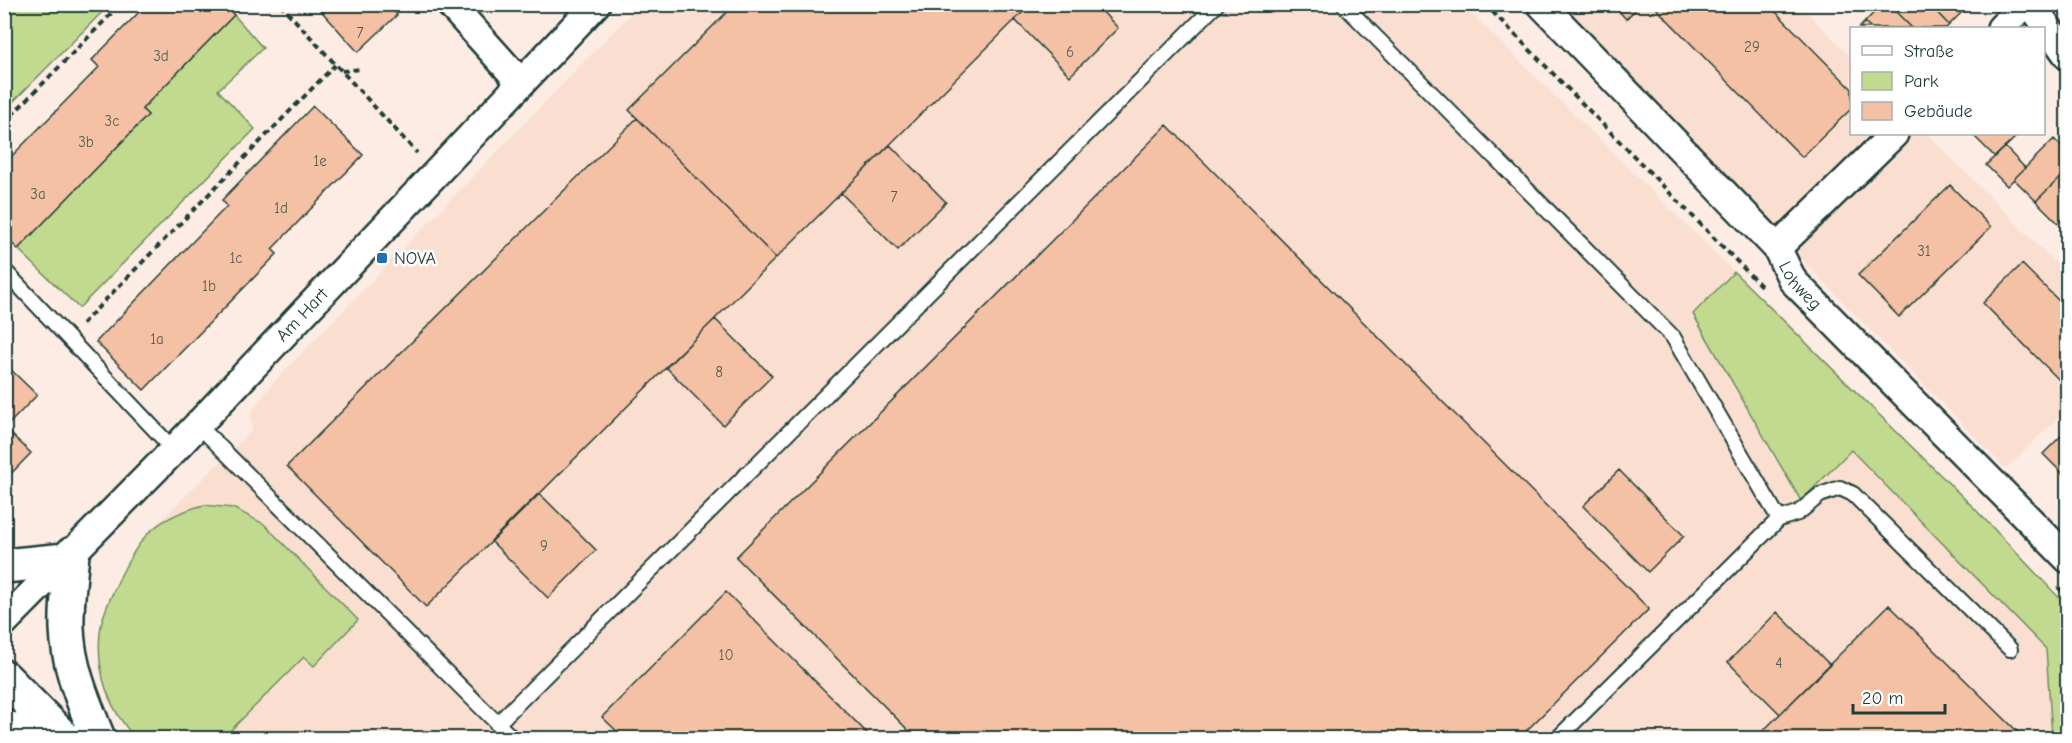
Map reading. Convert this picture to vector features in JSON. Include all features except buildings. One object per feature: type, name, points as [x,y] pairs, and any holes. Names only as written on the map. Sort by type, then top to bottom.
[{"type":"main road","points":[[4,566],[69,557],[67,628],[71,661],[82,699],[98,738]]},
{"type":"main road","points":[[4,677],[62,736]]},
{"type":"main road","points":[[4,729],[62,736]]},
{"type":"street","points":[[450,4],[521,83]]},
{"type":"street","name":"Am Hart","points":[[4,622],[174,450],[596,4]]},
{"type":"street","name":"Lohweg","points":[[1541,4],[1778,248],[1793,281],[1800,289],[2067,559]]},
{"type":"street","points":[[2002,27],[2025,4]]},
{"type":"street","points":[[2031,4],[2066,52]]},
{"type":"street","points":[[1778,248],[1893,135]]},
{"type":"lane","points":[[497,724],[1216,4]]},
{"type":"lane","points":[[1343,4],[1673,337],[1779,519]]},
{"type":"lane","points":[[4,270],[174,450]]},
{"type":"lane","points":[[197,424],[512,738]]},
{"type":"lane","points":[[1558,738],[1779,519],[1798,513],[1820,495],[1840,488],[1853,494],[2010,650]]},
{"type":"path","points":[[4,123],[121,4]]},
{"type":"path","points":[[280,4],[436,173]]},
{"type":"path","points":[[68,338],[335,64]]},
{"type":"path","points":[[342,71],[361,69]]},
{"type":"shaded area","points":[[639,5],[1463,5],[1975,509],[2067,606],[2067,738],[136,738],[122,724],[102,672],[100,632],[111,596],[126,563],[152,529],[252,430],[251,412],[273,383]]},
{"type":"shaded area","points":[[1553,5],[1800,5],[1850,56],[1850,135],[1929,135],[2067,275],[2067,409],[2006,469]]},
{"type":"green space","points":[[4,5],[109,5],[5,110]]},
{"type":"green space","points":[[234,15],[263,48],[218,90],[255,129],[79,308],[18,249],[148,115],[142,109]]},
{"type":"green space","points":[[1734,272],[1975,509],[2067,606],[2067,738],[2050,738],[2052,736],[2046,649],[1851,450],[1801,501],[1693,314]]},
{"type":"green space","points":[[204,505],[233,508],[264,524],[358,620],[314,666],[304,657],[223,738],[136,738],[118,716],[106,690],[99,648],[103,619],[123,571],[144,538],[171,517]]},
{"type":"place","name":"NOVA","points":[[382,258]]}]
